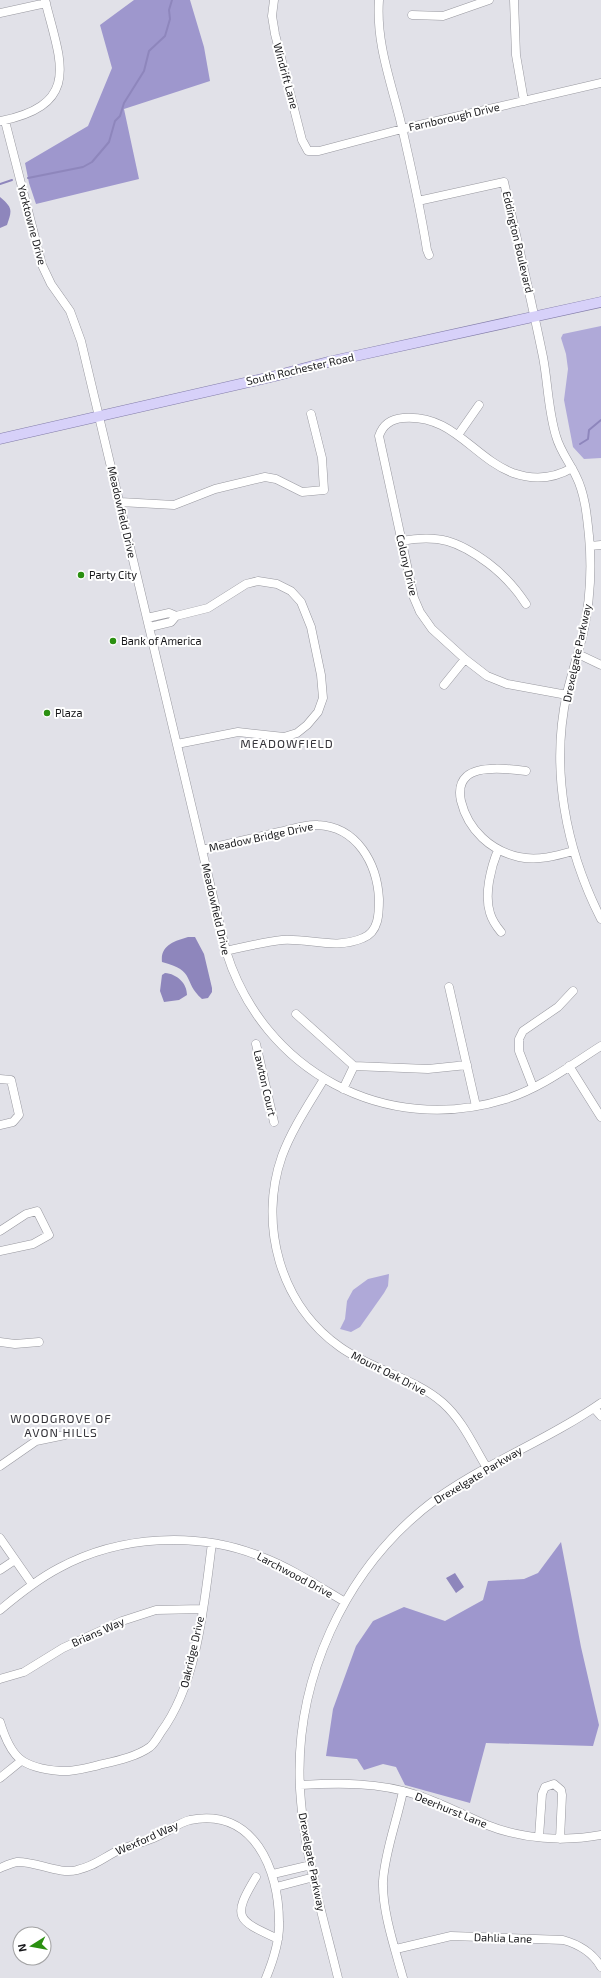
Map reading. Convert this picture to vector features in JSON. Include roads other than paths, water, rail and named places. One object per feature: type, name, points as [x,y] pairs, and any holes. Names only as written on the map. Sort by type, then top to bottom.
[{"type":"main road","name":"South Rochester Road","points":[[0,439],[275,376],[328,362],[601,302]]},
{"type":"street","name":"Windrift Lane","points":[[274,0],[272,16],[274,34],[302,140],[308,150]]},
{"type":"street","points":[[379,0],[381,46],[402,129],[429,255]]},
{"type":"street","points":[[412,16],[442,16],[489,0]]},
{"type":"street","points":[[514,0],[516,55],[524,101]]},
{"type":"street","points":[[0,13],[45,2],[60,54],[61,68],[60,77],[55,90],[46,102],[36,111],[3,121]]},
{"type":"street","name":"Farnborough Drive","points":[[308,150],[319,151],[402,129],[601,83]]},
{"type":"street","name":"Yorktowne Drive","points":[[3,121],[42,265],[51,284],[70,312],[78,329],[100,416]]},
{"type":"street","name":"Eddington Boulevard","points":[[418,201],[504,182],[535,317]]},
{"type":"street","name":"Drexelgate Parkway","points":[[535,317],[546,371],[549,408],[559,446],[579,482],[583,495],[590,546],[588,599],[578,654],[567,695],[561,741],[561,777],[565,811],[573,851],[584,883],[601,919]]},
{"type":"street","points":[[458,435],[479,406]]},
{"type":"street","points":[[120,502],[174,505],[215,489],[265,477],[276,479],[302,492],[324,490],[322,458],[311,414]]},
{"type":"street","name":"Meadowfield Drive","points":[[100,416],[226,951],[242,993],[270,1033],[301,1063],[324,1079],[343,1089],[373,1101],[414,1109],[452,1110],[476,1106],[507,1098],[533,1087],[601,1046]]},
{"type":"street","name":"Colony Drive","points":[[567,695],[498,681],[479,671],[432,629],[420,612],[414,598],[379,444],[381,430],[384,425],[393,420],[415,418],[435,421],[458,435],[495,464],[520,475],[548,477],[559,475],[572,468]]},
{"type":"street","points":[[401,541],[428,537],[459,544],[473,552],[505,577],[526,604]]},
{"type":"street","points":[[590,546],[601,545]]},
{"type":"street","points":[[148,618],[169,613],[176,616],[208,608],[246,584],[253,582],[267,582],[284,586],[299,598],[306,610],[313,634],[323,690],[322,704],[312,720],[301,731],[292,736],[277,738],[238,732],[177,744]]},
{"type":"street","points":[[150,627],[172,622],[176,616]]},
{"type":"street","points":[[578,654],[601,665]]},
{"type":"street","points":[[444,685],[465,659]]},
{"type":"street","points":[[526,771],[507,768],[475,772],[466,777],[459,789],[462,805],[469,822],[480,836],[498,850],[518,857],[534,859],[547,858],[573,851]]},
{"type":"street","name":"Meadow Bridge Drive","points":[[202,850],[302,826],[321,826],[342,832],[354,839],[370,860],[376,876],[379,897],[378,919],[372,932],[363,939],[324,944],[282,940],[226,951]]},
{"type":"street","points":[[498,850],[491,871],[488,905],[492,920],[501,932]]},
{"type":"street","points":[[449,987],[476,1106]]},
{"type":"street","points":[[533,1087],[520,1051],[519,1039],[523,1031],[558,1007],[573,991]]},
{"type":"street","points":[[296,1014],[354,1066],[428,1069],[467,1065]]},
{"type":"street","name":"Lawton Court","points":[[256,1044],[274,1122]]},
{"type":"street","points":[[343,1089],[354,1066]]},
{"type":"street","points":[[569,1066],[601,1117]]},
{"type":"street","points":[[0,1079],[11,1080],[19,1115],[13,1122],[0,1125]]},
{"type":"street","name":"Mount Oak Drive","points":[[324,1079],[291,1137],[281,1161],[275,1183],[273,1200],[273,1229],[277,1253],[284,1275],[295,1297],[308,1317],[333,1342],[375,1368],[419,1387],[444,1404],[464,1427],[487,1468]]},
{"type":"street","points":[[0,1231],[26,1214],[37,1212],[49,1235],[33,1244],[0,1251]]},
{"type":"street","points":[[0,1342],[15,1344],[39,1342]]},
{"type":"street","points":[[598,1405],[601,1416]]},
{"type":"street","name":"Drexelgate Parkway","points":[[338,1978],[311,1865],[303,1822],[300,1785],[302,1733],[310,1689],[322,1650],[345,1602],[368,1567],[395,1535],[435,1501],[487,1468],[598,1405]]},
{"type":"street","points":[[0,1466],[36,1441],[66,1436]]},
{"type":"street","points":[[0,1538],[32,1584]]},
{"type":"street","name":"Larchwood Drive","points":[[0,1610],[32,1584],[74,1560],[122,1545],[172,1540],[212,1543],[264,1557],[345,1602]]},
{"type":"street","name":"Oakridge Drive","points":[[21,1762],[45,1770],[73,1770],[125,1758],[151,1746],[173,1716],[186,1687],[194,1654],[212,1543]]},
{"type":"street","points":[[0,1570],[15,1560]]},
{"type":"street","name":"Brians Way","points":[[0,1679],[24,1672],[63,1648],[122,1620],[156,1610],[202,1608]]},
{"type":"street","points":[[0,1722],[6,1741],[21,1762],[0,1778]]},
{"type":"street","name":"Deerhurst Lane","points":[[300,1785],[360,1784],[403,1791],[424,1798],[492,1827],[519,1834],[560,1839],[601,1835]]},
{"type":"street","points":[[539,1837],[542,1794],[545,1787],[554,1784],[561,1790],[562,1794],[560,1839]]},
{"type":"street","points":[[403,1791],[385,1865],[383,1882],[386,1908],[403,1978]]},
{"type":"street","name":"Wexford Way","points":[[0,1868],[17,1862],[74,1871],[93,1866],[115,1852],[156,1837],[181,1823],[206,1819],[225,1822],[244,1831],[262,1852],[273,1874],[280,1922],[278,1940],[266,1978]]},
{"type":"street","points":[[273,1874],[311,1865]]},
{"type":"street","points":[[256,1877],[242,1900],[242,1916],[248,1924],[278,1940]]},
{"type":"street","points":[[276,1887],[314,1878]]},
{"type":"street","name":"Dahlia Lane","points":[[396,1949],[451,1936],[563,1940],[586,1951],[601,1968]]},
{"type":"waterway","points":[[28,178],[83,167],[92,162],[109,142],[115,121],[120,116],[124,103],[144,71],[149,51],[165,36],[170,19],[169,10],[172,0]]},
{"type":"waterway","points":[[0,184],[12,180]]},
{"type":"waterway","points":[[580,444],[588,439],[589,430],[601,420]]},
{"type":"place","name":"Party City","points":[[81,575]]},
{"type":"place","name":"Bank of America","points":[[113,641]]},
{"type":"place","name":"Plaza","points":[[47,713]]},
{"type":"district","name":"MEADOWFIELD","points":[[287,744]]},
{"type":"district","name":"WOODGROVE OF AVON HILLS","points":[[61,1426]]}]
